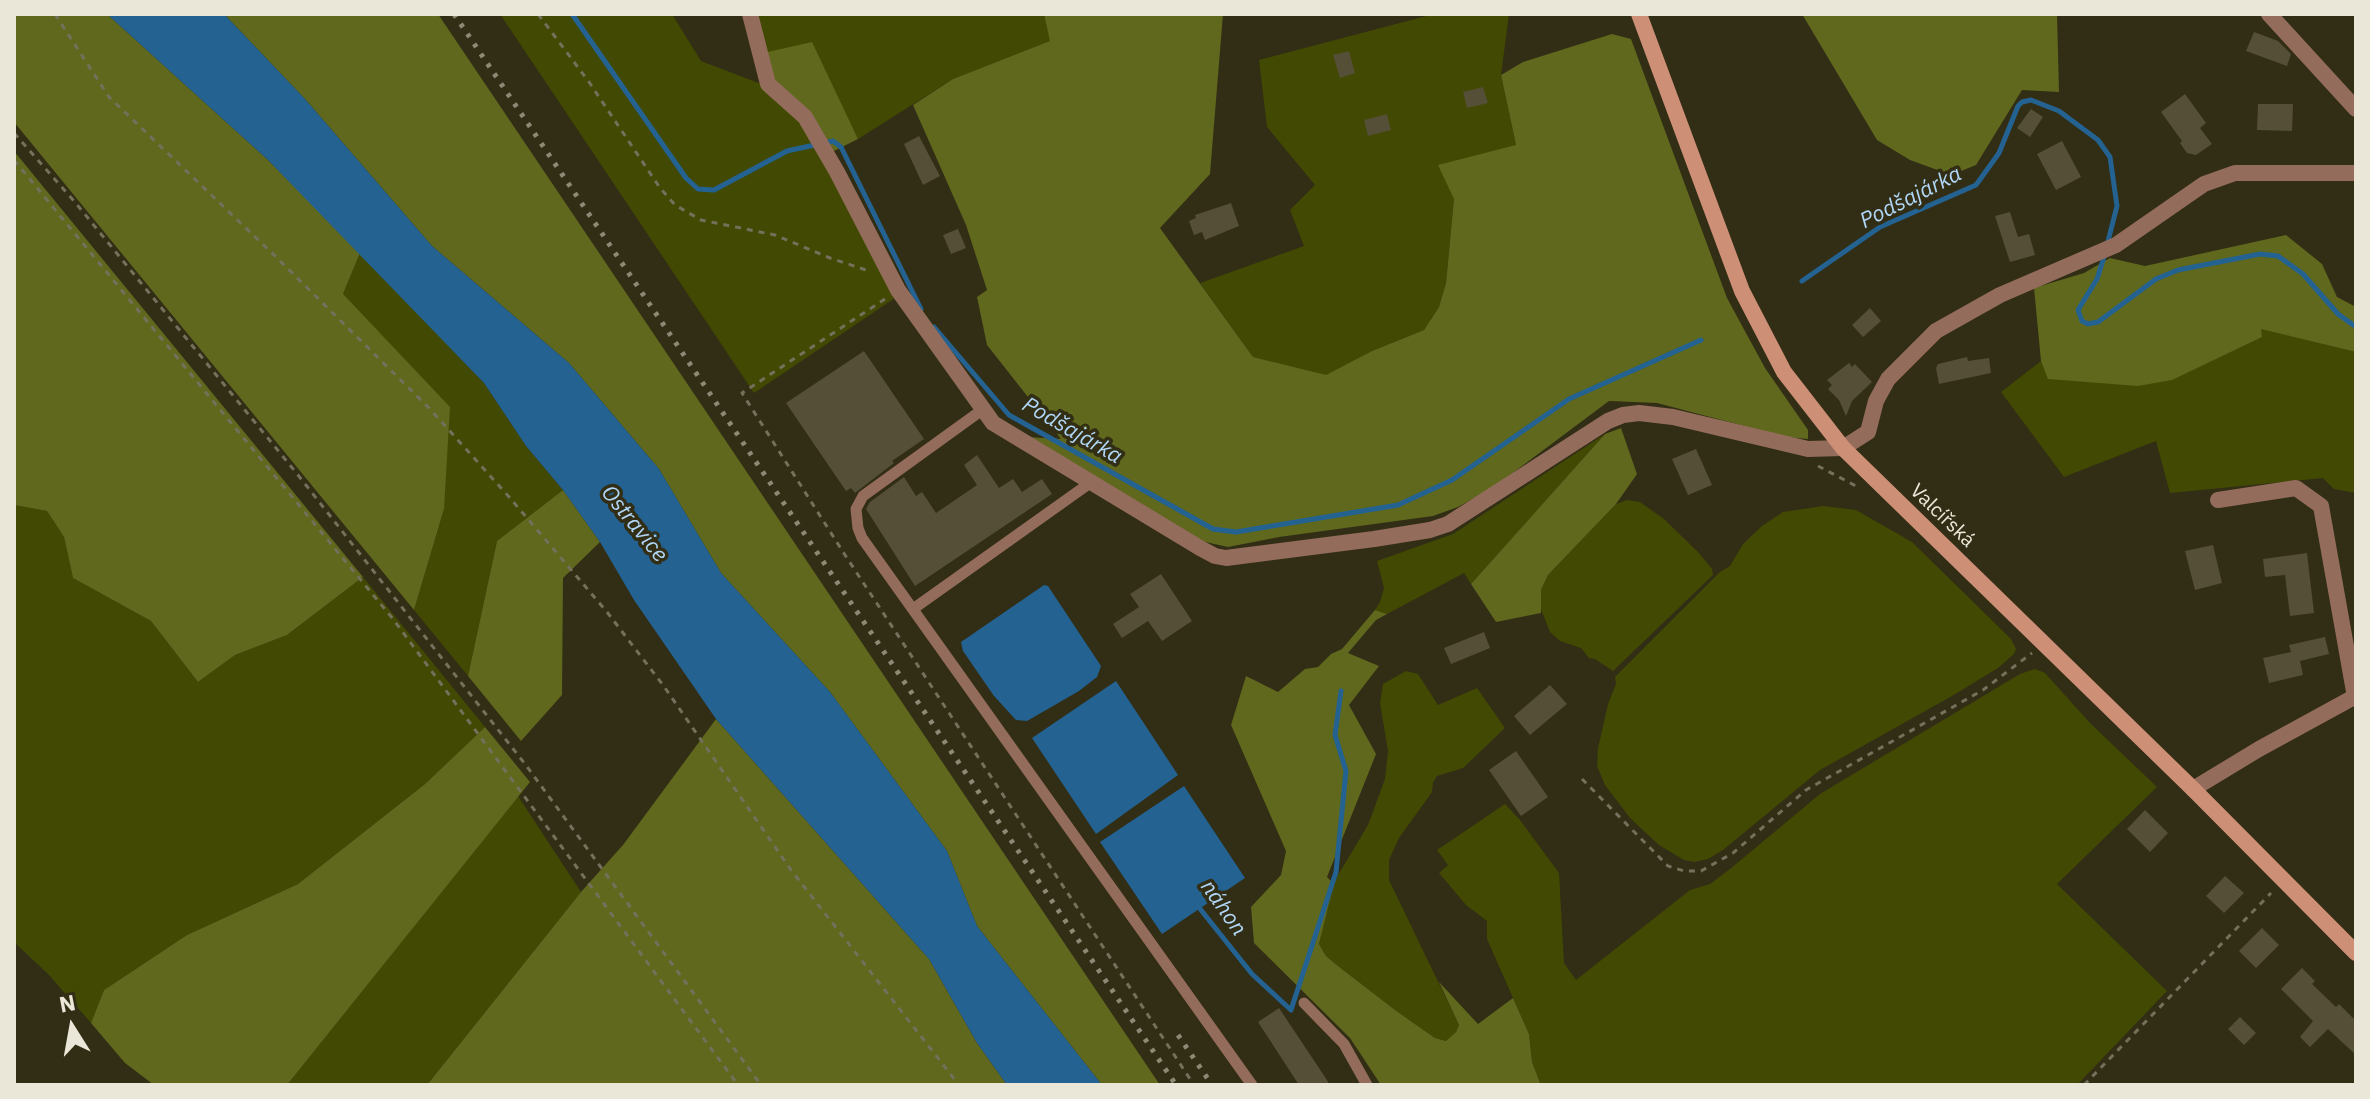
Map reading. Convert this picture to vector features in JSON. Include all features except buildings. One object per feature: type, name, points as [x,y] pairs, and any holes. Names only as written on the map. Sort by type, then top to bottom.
[{"type":"main road","name":"Valcířská","points":[[1639,14],[1742,291],[1784,372],[1843,448],[2193,789],[2356,953]]},
{"type":"street","points":[[750,14],[768,84],[805,117],[898,290],[982,410],[1006,433],[1200,548],[1226,558],[1374,539],[1448,524],[1608,421],[1623,415],[1639,413],[1673,417],[1808,449],[1843,448],[1868,432],[1876,401],[1888,379],[1936,331],[2000,295],[2116,245],[2204,184],[2235,173],[2356,173]]},
{"type":"street","points":[[2269,14],[2356,109]]},
{"type":"street","points":[[2193,789],[2356,696],[2321,506],[2296,488],[2218,500]]},
{"type":"lane","points":[[982,410],[872,488],[859,502],[856,518],[862,538],[1252,1085]]},
{"type":"lane","points":[[913,609],[1090,483]]},
{"type":"lane","points":[[1304,1003],[1344,1044],[1367,1085]]},
{"type":"path","points":[[55,14],[109,97],[430,409],[607,612],[663,685],[791,870],[959,1085]]},
{"type":"path","points":[[538,14],[675,205],[701,220],[775,235],[864,270],[889,272]]},
{"type":"path","points":[[14,133],[74,201],[279,451],[506,739],[761,1085]]},
{"type":"path","points":[[14,160],[393,619],[738,1085]]},
{"type":"path","points":[[1582,779],[1668,866],[1684,871],[1701,871],[1733,853],[1806,790],[1983,690],[2045,644]]},
{"type":"path","points":[[2084,1085],[2284,880]]},
{"type":"green space","points":[[14,14],[107,14],[268,160],[360,253],[343,294],[450,407],[444,509],[414,610],[14,122]]},
{"type":"green space","points":[[224,14],[438,14],[1160,1085],[1102,1085],[977,926],[947,851],[830,692],[721,573],[659,469],[569,363],[432,246],[305,99]]},
{"type":"green space","points":[[500,14],[672,14],[701,61],[764,85],[800,121],[823,156],[895,298],[754,393]]},
{"type":"green space","points":[[755,14],[1044,14],[1051,41],[953,79],[858,139],[840,103],[763,53]]},
{"type":"green space","points":[[1044,14],[1223,14],[1210,174],[1160,228],[1253,357],[1326,375],[1372,351],[1424,330],[1439,307],[1446,283],[1454,199],[1438,165],[1516,145],[1501,75],[1523,62],[1612,34],[1631,39],[1727,298],[1765,368],[1808,430],[1808,439],[1786,437],[1657,403],[1609,401],[1494,487],[1458,507],[1433,516],[1228,547],[1201,541],[1026,437],[1061,439],[987,345],[977,297],[987,290],[966,225],[913,105],[953,79],[1050,41]]},
{"type":"green space","points":[[1434,14],[1509,14],[1501,75],[1516,145],[1454,199],[1446,283],[1439,307],[1424,330],[1372,351],[1326,376],[1253,357],[1200,283],[1304,246],[1290,210],[1315,185],[1267,127],[1259,60]]},
{"type":"green space","points":[[1802,14],[2057,14],[2059,92],[2022,90],[1976,165],[1951,175],[1910,160],[1877,140]]},
{"type":"green space","points":[[812,42],[858,139],[834,151],[772,80],[763,53]]},
{"type":"green space","points":[[14,151],[363,577],[287,635],[235,655],[198,682],[151,621],[73,578],[64,537],[47,511],[14,505]]},
{"type":"green space","points":[[2286,235],[2322,264],[2337,297],[2356,307],[2356,352],[2261,329],[2262,337],[2172,380],[2138,386],[2048,379],[2041,361],[2034,288],[2084,273],[2110,258],[2145,266]]},
{"type":"green space","points":[[360,253],[484,383],[526,446],[563,490],[497,541],[468,676],[414,610],[444,509],[343,294]]},
{"type":"green space","points":[[2260,328],[2356,352],[2356,493],[2334,489],[2323,478],[2170,493],[2156,441],[2064,477],[2001,392],[2041,361],[2049,379]]},
{"type":"green space","points":[[1621,428],[1637,474],[1616,504],[1548,575],[1541,590],[1541,613],[1496,622],[1471,584],[1605,434]]},
{"type":"green space","points":[[1605,434],[1471,584],[1464,573],[1387,614],[1375,610],[1384,588],[1377,561],[1453,534]]},
{"type":"green space","points":[[563,490],[600,542],[563,578],[562,695],[521,741],[468,676],[497,541]]},
{"type":"green space","points":[[1627,500],[1640,502],[1664,519],[1699,553],[1713,575],[1613,671],[1589,658],[1581,648],[1560,641],[1550,632],[1539,604],[1548,575],[1616,504]]},
{"type":"green space","points":[[14,505],[47,511],[64,537],[73,578],[151,621],[198,682],[235,655],[287,635],[363,577],[485,727],[425,784],[298,884],[187,935],[104,990],[91,1023],[49,975],[14,942]]},
{"type":"green space","points":[[1823,506],[1856,510],[1912,542],[2011,639],[2016,649],[1998,668],[1820,770],[1723,850],[1708,859],[1694,862],[1684,860],[1659,845],[1630,818],[1605,785],[1597,766],[1598,748],[1616,684],[1615,677],[1720,572],[1730,566],[1743,544],[1762,526],[1783,512]]},
{"type":"green space","points":[[1375,610],[1387,614],[1376,620],[1348,653],[1379,666],[1349,705],[1376,754],[1327,877],[1334,884],[1319,944],[1326,956],[1338,966],[1435,1038],[1446,1041],[1459,1025],[1439,982],[1478,1024],[1513,998],[1529,1034],[1532,1062],[1541,1085],[1381,1085],[1350,1038],[1254,943],[1251,907],[1281,875],[1286,851],[1231,725],[1246,676],[1278,692],[1305,669],[1318,667],[1331,654],[1342,649]]},
{"type":"green space","points":[[2035,669],[2045,673],[2090,723],[2157,787],[2057,884],[2167,991],[2077,1085],[1541,1085],[1532,1062],[1529,1034],[1487,939],[1487,921],[1466,905],[1439,873],[1448,865],[1437,850],[1505,804],[1559,873],[1564,963],[1576,980],[1690,890],[1710,884],[1730,869],[1820,794],[2020,674]]},
{"type":"green space","points":[[1406,671],[1418,674],[1438,705],[1477,688],[1505,728],[1463,768],[1437,776],[1432,792],[1399,838],[1389,860],[1389,880],[1459,1025],[1446,1041],[1435,1038],[1395,1010],[1326,956],[1319,944],[1335,880],[1368,825],[1385,779],[1388,751],[1380,703],[1383,684]]},
{"type":"green space","points":[[716,719],[929,959],[977,1043],[1007,1085],[427,1085],[581,892],[623,845]]},
{"type":"green space","points":[[485,727],[530,782],[287,1085],[154,1085],[125,1063],[91,1023],[104,990],[187,935],[298,884],[425,784]]},
{"type":"green space","points":[[518,796],[581,892],[427,1085],[287,1085]]},
{"type":"water","name":"Ostravice","points":[[107,14],[224,14],[305,99],[432,246],[569,363],[659,469],[721,573],[830,692],[947,851],[977,926],[1102,1085],[1007,1085],[977,1043],[929,959],[716,719],[634,600],[600,542],[563,490],[526,446],[484,383],[268,160]]},
{"type":"water","points":[[1044,585],[1048,586],[1101,666],[1097,677],[1079,691],[1027,721],[1016,720],[994,696],[963,651],[961,642]]},
{"type":"water","points":[[1116,681],[1178,775],[1096,834],[1032,738]]},
{"type":"water","points":[[1184,786],[1245,878],[1162,934],[1100,842]]},
{"type":"waterway","name":"Podšajárka","points":[[572,14],[686,178],[698,189],[714,190],[787,151],[833,141],[841,147],[921,309]]},
{"type":"waterway","name":"Podšajárka","points":[[1802,281],[1880,227],[1976,185],[1999,153],[2018,106],[2031,100],[2059,111],[2098,140],[2110,157],[2117,206],[2107,245]]},
{"type":"waterway","name":"Podšajárka","points":[[2105,254],[2097,279],[2078,310],[2082,321],[2088,324],[2098,322],[2156,279],[2178,270],[2260,254],[2278,256],[2303,274],[2338,314],[2356,327]]},
{"type":"waterway","name":"Podšajárka","points":[[934,327],[1009,415],[1213,529],[1236,532],[1398,505],[1452,480],[1569,399],[1701,340]]},
{"type":"waterway","name":"náhon","points":[[1197,905],[1252,974],[1291,1010],[1336,872],[1346,771],[1335,735],[1341,691]]},
{"type":"railway","points":[[454,14],[1176,1085]]},
{"type":"railway","points":[[1178,1035],[1212,1085]]}]
